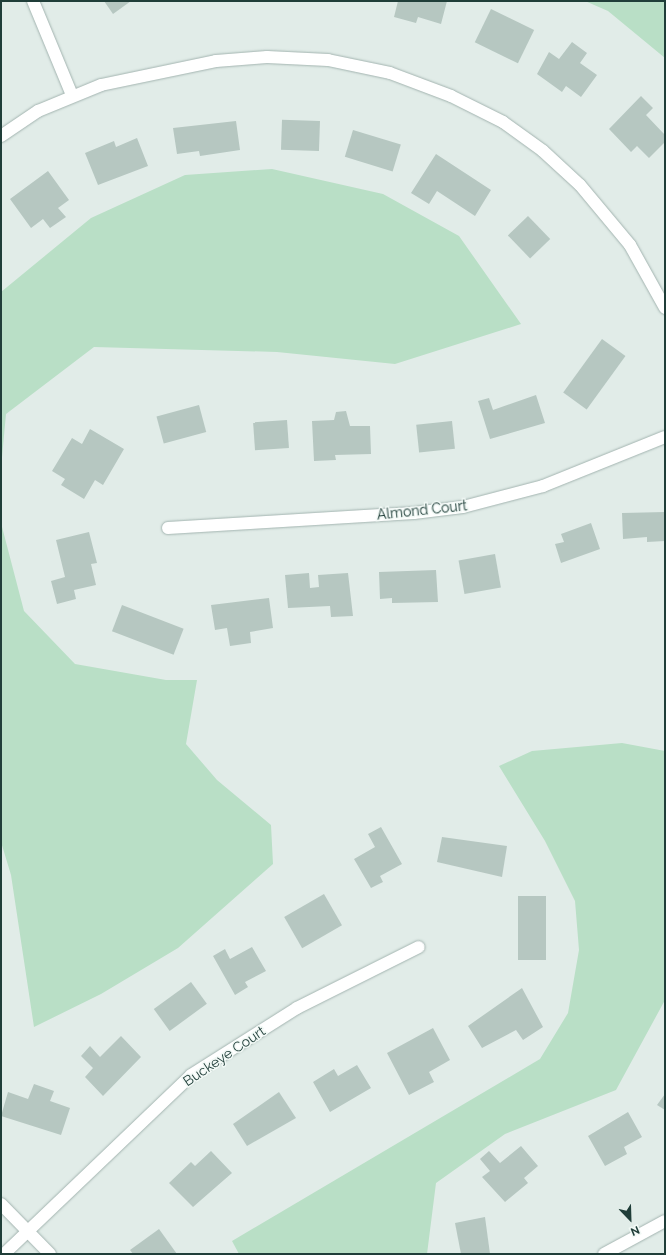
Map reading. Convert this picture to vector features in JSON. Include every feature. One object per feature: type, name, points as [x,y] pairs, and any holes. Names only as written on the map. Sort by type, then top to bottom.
[{"type":"street","points":[[33,1],[72,95]]},
{"type":"street","points":[[1,136],[38,111],[72,95],[144,73],[216,61],[267,57],[328,60],[403,78],[451,96],[503,122],[543,151],[580,185],[630,245],[665,308]]},
{"type":"street","name":"Almond Court","points":[[168,528],[414,513],[463,507],[543,486],[665,437]]},
{"type":"street","name":"Buckeye Court","points":[[4,1254],[191,1075],[297,1008],[419,947]]},
{"type":"street","points":[[1,1204],[50,1254]]},
{"type":"street","points":[[604,1254],[665,1221]]},
{"type":"green space","points":[[585,1],[665,1],[665,58],[608,11]]},
{"type":"green space","points":[[272,169],[383,194],[459,236],[521,324],[395,364],[277,352],[94,347],[6,414],[1,468],[1,292],[91,218],[185,175]]},
{"type":"green space","points":[[1,523],[24,611],[75,664],[166,680],[197,680],[186,744],[217,780],[271,825],[273,864],[178,948],[101,994],[34,1027],[11,875],[1,842]]},
{"type":"green space","points":[[622,743],[665,751],[665,1000],[616,1090],[505,1134],[436,1183],[427,1254],[239,1254],[232,1241],[540,1059],[568,1013],[579,950],[575,901],[545,841],[499,766],[532,751]]},
{"type":"building","points":[[104,1],[131,1],[113,14]]},
{"type":"building","points":[[398,1],[447,1],[441,24],[418,17],[416,23],[394,17]]},
{"type":"building","points":[[491,9],[534,30],[518,63],[475,42]]},
{"type":"building","points":[[572,42],[587,53],[580,63],[597,75],[581,97],[566,86],[562,92],[537,74],[549,52],[559,59]]},
{"type":"building","points":[[641,96],[653,108],[646,115],[665,135],[665,142],[649,158],[637,146],[631,152],[609,129]]},
{"type":"building","points":[[282,120],[320,121],[319,151],[281,150]]},
{"type":"building","points":[[236,121],[240,150],[200,156],[199,151],[177,154],[173,128]]},
{"type":"building","points":[[353,130],[401,145],[393,171],[345,157]]},
{"type":"building","points":[[137,138],[148,166],[98,185],[85,153],[114,141],[116,147]]},
{"type":"building","points":[[436,154],[491,190],[475,216],[437,191],[429,204],[411,193]]},
{"type":"building","points":[[48,171],[69,200],[58,208],[66,217],[50,228],[43,219],[31,228],[10,199]]},
{"type":"building","points":[[528,216],[550,239],[530,258],[508,235]]},
{"type":"building","points":[[602,339],[625,356],[587,409],[563,392]]},
{"type":"building","points":[[536,395],[545,423],[490,439],[478,401],[489,398],[493,410]]},
{"type":"building","points":[[199,405],[206,432],[164,443],[156,416]]},
{"type":"building","points":[[346,411],[350,426],[370,426],[371,454],[335,455],[336,460],[314,461],[312,421],[334,420],[336,412]]},
{"type":"building","points":[[287,420],[289,448],[255,450],[253,422]]},
{"type":"building","points":[[452,421],[455,449],[419,453],[416,425]]},
{"type":"building","points":[[90,429],[124,449],[103,485],[95,480],[84,499],[61,485],[65,479],[52,471],[72,438],[82,444]]},
{"type":"building","points":[[665,512],[665,541],[647,542],[647,537],[623,539],[622,513]]},
{"type":"building","points":[[591,523],[600,549],[561,563],[555,544],[564,542],[561,534]]},
{"type":"building","points":[[89,532],[97,563],[91,564],[96,585],[74,590],[76,599],[57,604],[51,581],[65,577],[56,540]]},
{"type":"building","points":[[495,554],[501,587],[464,594],[459,560]]},
{"type":"building","points":[[436,570],[438,602],[392,603],[392,598],[380,599],[379,572]]},
{"type":"building","points":[[309,573],[310,588],[319,587],[318,575],[348,573],[353,616],[331,617],[330,606],[288,608],[285,575]]},
{"type":"building","points":[[269,598],[273,628],[250,632],[251,643],[230,646],[227,628],[215,630],[211,605]]},
{"type":"building","points":[[122,605],[184,629],[174,655],[112,631]]},
{"type":"building","points":[[381,827],[402,864],[380,876],[383,882],[371,888],[354,859],[375,847],[368,834]]},
{"type":"building","points":[[442,837],[507,846],[502,877],[437,862]]},
{"type":"building","points":[[324,894],[342,925],[302,948],[284,917]]},
{"type":"building","points":[[518,896],[546,896],[546,960],[518,960]]},
{"type":"building","points":[[252,947],[266,971],[245,982],[248,987],[235,995],[213,956],[225,949],[230,959]]},
{"type":"building","points":[[191,982],[207,1004],[170,1031],[154,1009]]},
{"type":"building","points":[[522,988],[543,1027],[523,1040],[516,1030],[482,1048],[468,1026]]},
{"type":"building","points":[[433,1028],[450,1060],[429,1072],[434,1082],[409,1095],[387,1053]]},
{"type":"building","points":[[121,1036],[141,1057],[103,1096],[85,1077],[93,1068],[81,1056],[90,1046],[100,1057]]},
{"type":"building","points":[[357,1065],[371,1088],[330,1112],[313,1082],[334,1069],[338,1076]]},
{"type":"building","points":[[34,1084],[54,1091],[50,1101],[70,1108],[61,1135],[1,1116],[8,1092],[28,1099]]},
{"type":"building","points":[[279,1092],[296,1118],[247,1146],[233,1124]]},
{"type":"building","points":[[665,1094],[665,1110],[657,1105]]},
{"type":"building","points":[[628,1112],[642,1137],[624,1147],[627,1154],[605,1166],[588,1136]]},
{"type":"building","points":[[521,1146],[538,1166],[524,1178],[528,1183],[505,1202],[482,1177],[490,1171],[480,1159],[489,1151],[500,1163]]},
{"type":"building","points":[[211,1151],[232,1173],[193,1207],[169,1183],[191,1162],[195,1166]]},
{"type":"building","points":[[485,1217],[490,1254],[461,1254],[455,1223]]},
{"type":"building","points":[[159,1229],[177,1254],[133,1254],[130,1250]]}]
